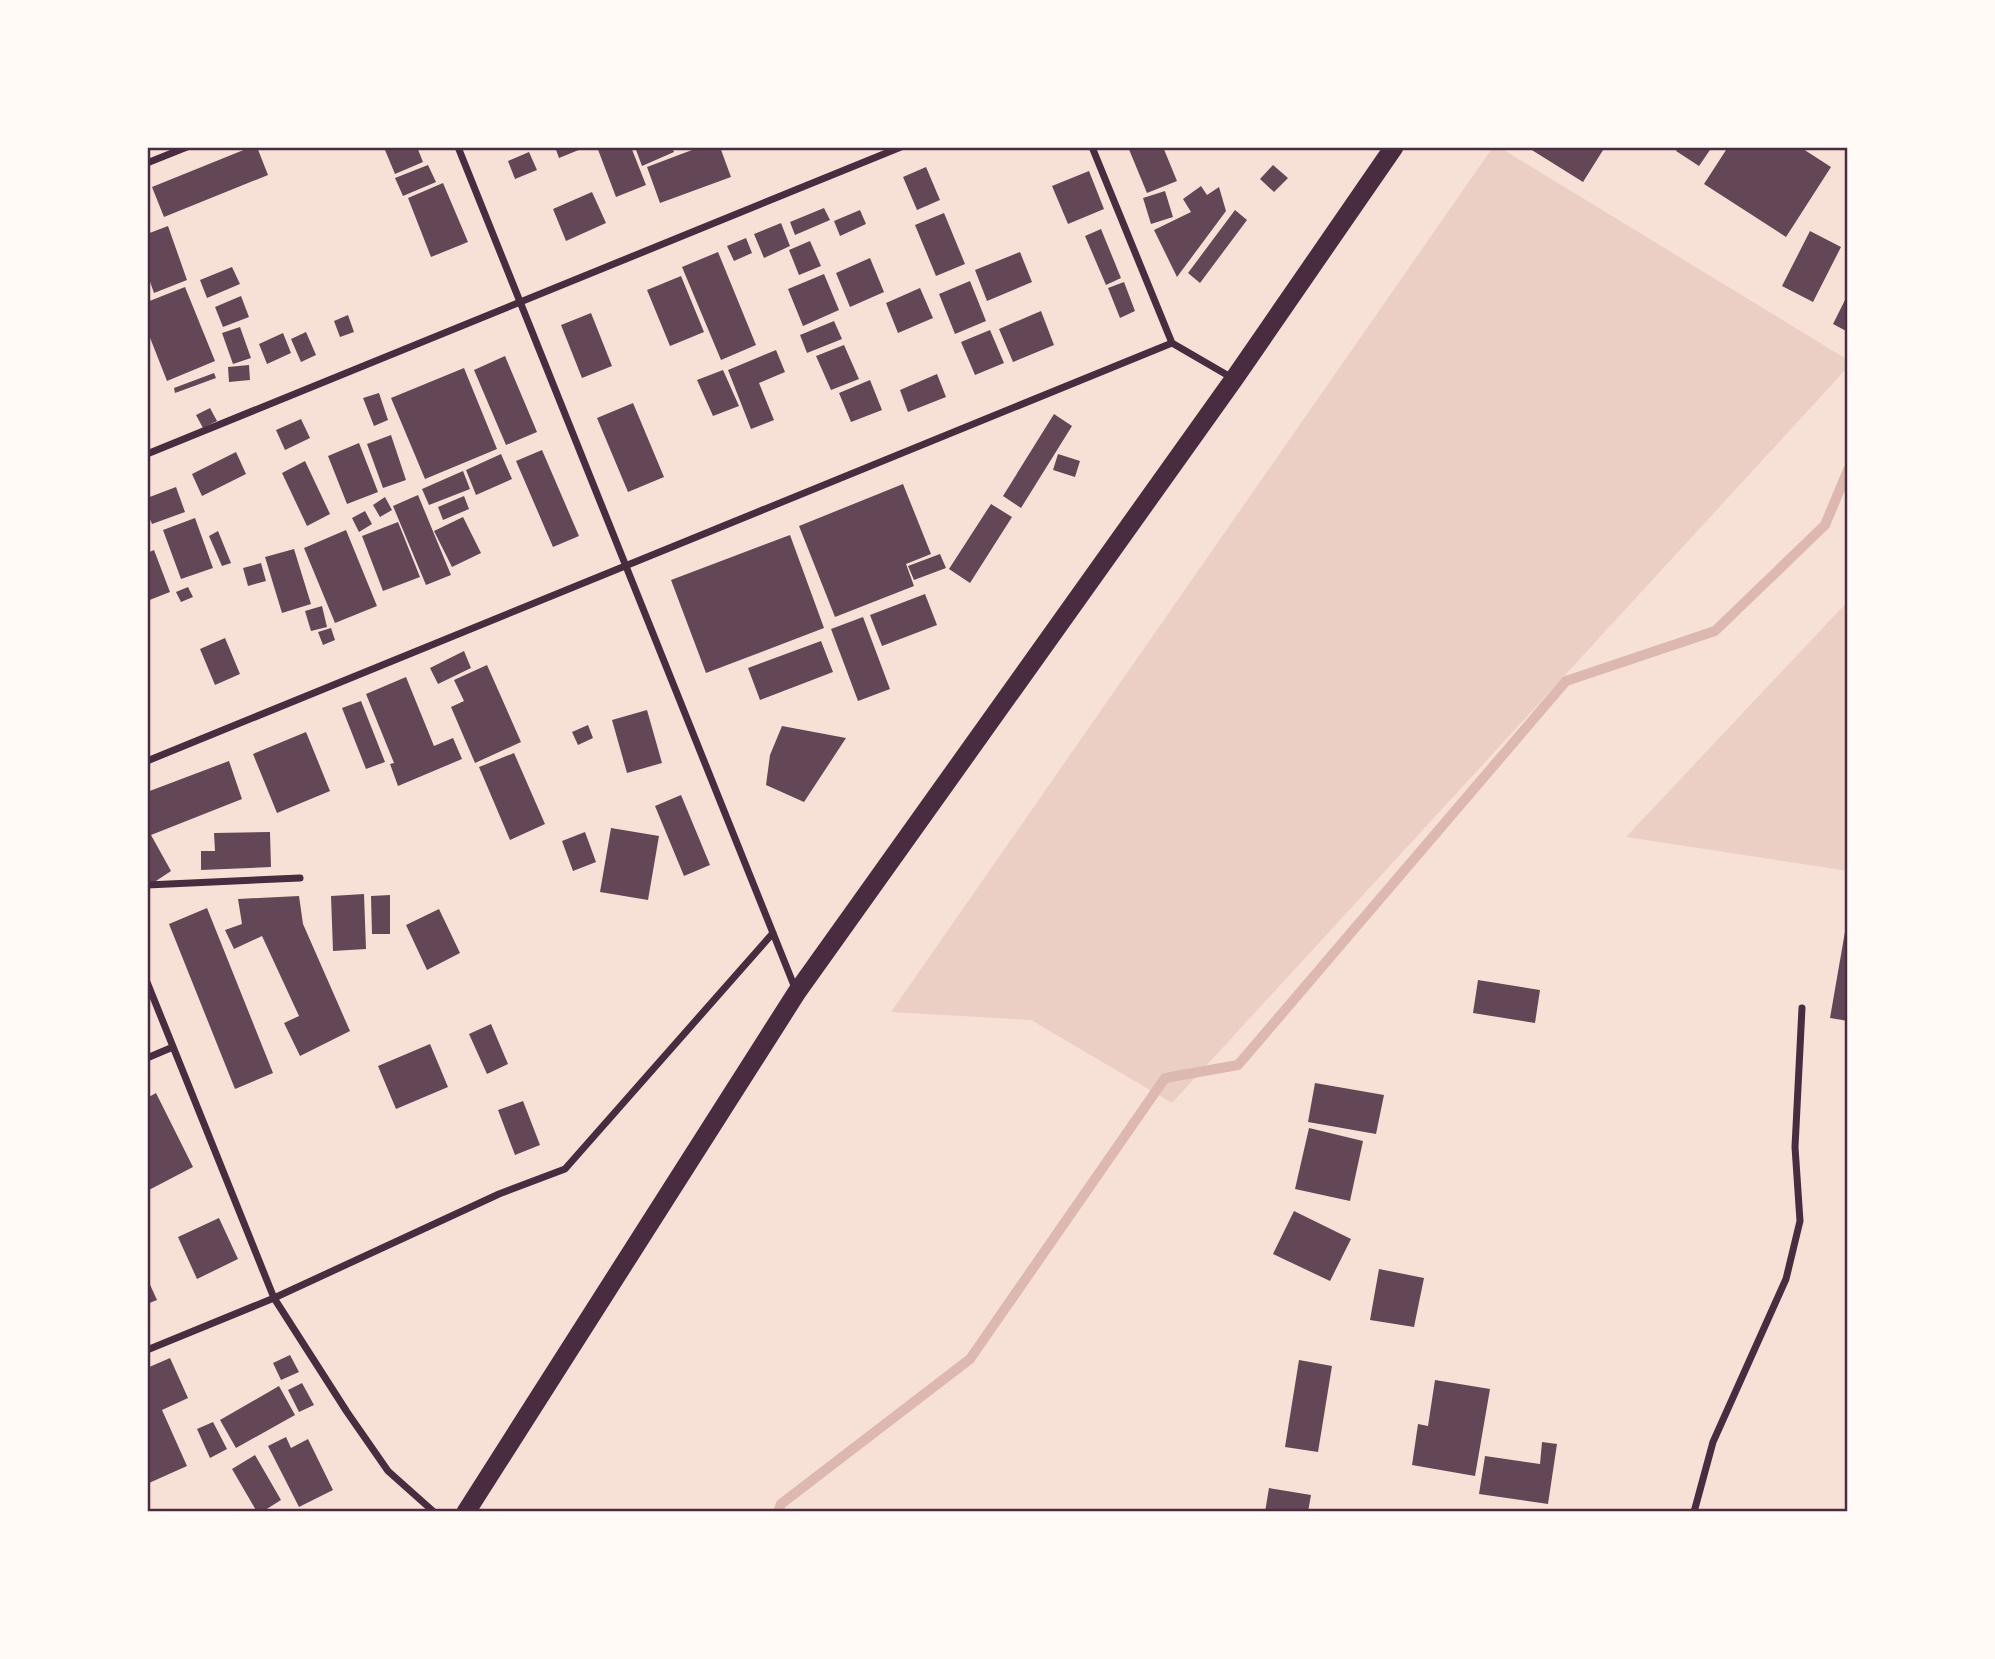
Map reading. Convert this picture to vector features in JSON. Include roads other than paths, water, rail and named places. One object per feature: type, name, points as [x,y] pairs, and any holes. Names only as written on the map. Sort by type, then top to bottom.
[{"type":"highway","points":[[466,1512],[797,992],[1234,379],[1394,147]]},
{"type":"street","points":[[147,163],[187,147]]},
{"type":"street","points":[[458,147],[797,992]]},
{"type":"street","points":[[147,454],[901,147]]},
{"type":"street","points":[[1092,147],[1172,343],[1234,379]]},
{"type":"street","points":[[147,761],[1172,343]]},
{"type":"street","points":[[147,885],[300,878]]},
{"type":"street","points":[[147,1350],[274,1298],[499,1194],[565,1169],[773,933]]},
{"type":"street","points":[[147,982],[274,1298],[387,1471],[434,1512]]},
{"type":"street","points":[[1694,1512],[1713,1442],[1786,1279],[1800,1221],[1795,1147],[1802,1008]]},
{"type":"street","points":[[147,1058],[173,1047]]},
{"type":"waterway","points":[[778,1512],[781,1504],[970,1359],[1165,1078],[1238,1065],[1566,681],[1715,631],[1825,525],[1848,470]]}]
